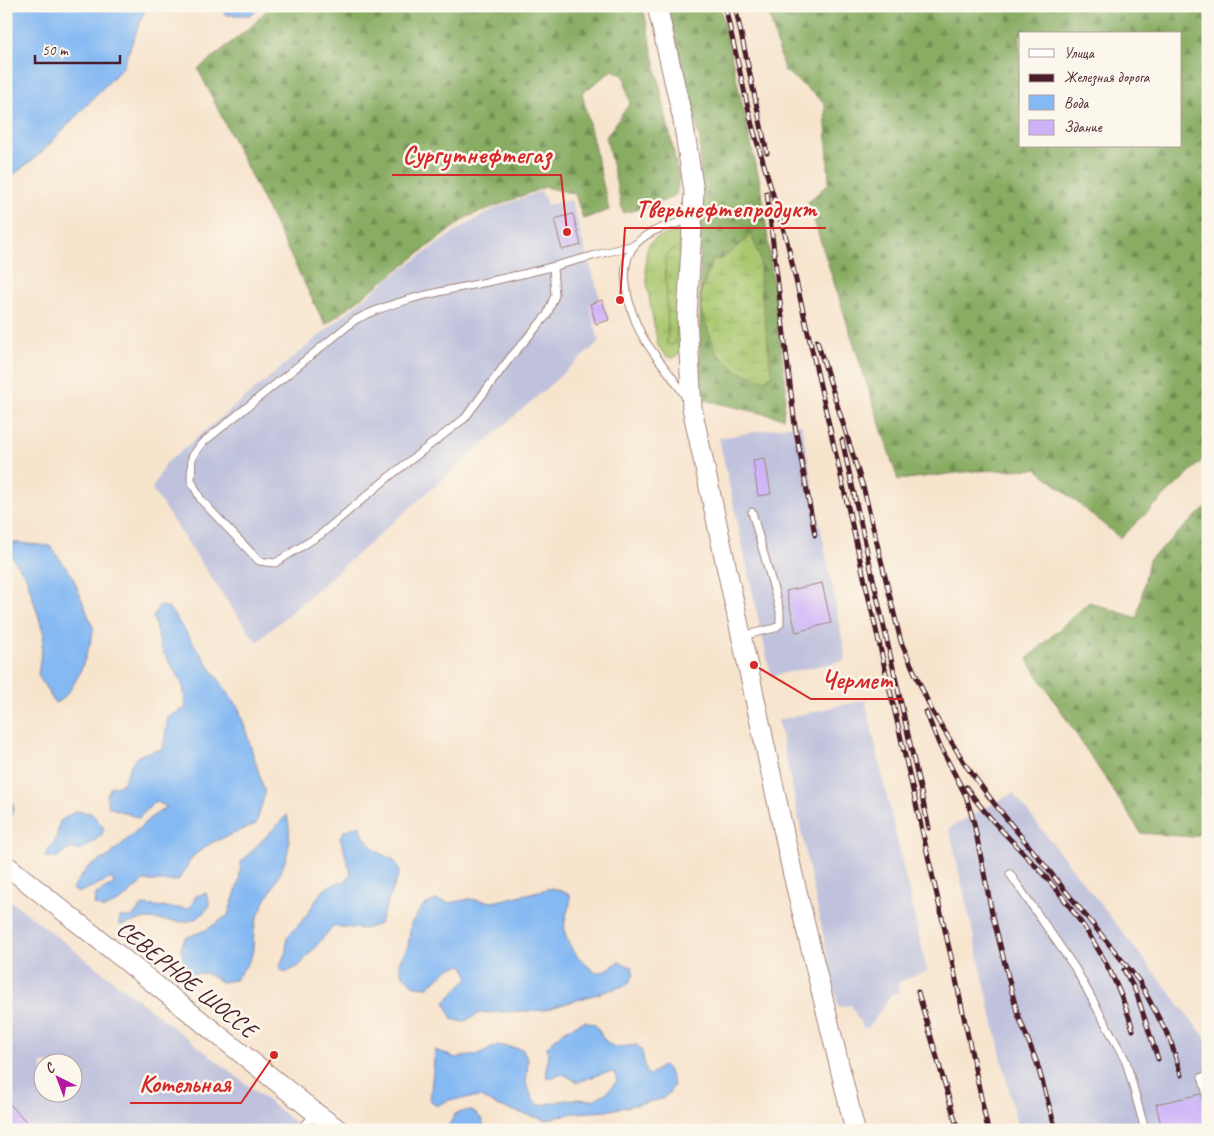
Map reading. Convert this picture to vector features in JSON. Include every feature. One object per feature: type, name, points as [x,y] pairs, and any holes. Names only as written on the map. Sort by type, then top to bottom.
[{"type":"street","points":[[657,6],[683,120],[694,192],[687,318],[692,408],[793,875],[855,1130]]},
{"type":"street","name":"СЕВЕРНОЕ ШОССЕ","points":[[6,865],[316,1114],[339,1130]]},
{"type":"lane","points":[[553,267],[555,295],[547,315],[510,358],[466,418],[390,476],[320,535],[276,563],[259,561],[201,500],[191,480],[192,458],[201,444],[355,320],[377,309],[402,301],[553,267],[634,245],[656,229],[693,219]]},
{"type":"lane","points":[[634,245],[625,268],[629,306],[647,344],[675,379],[692,408]]},
{"type":"lane","points":[[740,637],[775,628],[780,624],[780,612],[752,512]]},
{"type":"lane","points":[[1010,874],[1075,968],[1126,1061],[1145,1130]]},
{"type":"lane","points":[[1202,1077],[1208,1098]]},
{"type":"lane","points":[[299,1130],[316,1114]]},
{"type":"shaded area","points":[[541,191],[547,205],[571,200],[600,299],[589,304],[599,342],[257,642],[226,600],[152,489],[165,464],[388,279],[462,227],[496,208]]},
{"type":"shaded area","points":[[801,424],[846,660],[771,676],[719,438]]},
{"type":"shaded area","points":[[865,700],[927,971],[897,983],[899,993],[892,994],[868,1028],[863,1028],[851,1005],[838,1007],[778,720]]},
{"type":"shaded area","points":[[1013,793],[1208,1041],[1208,1130],[1018,1130],[949,828]]},
{"type":"shaded area","points":[[6,897],[304,1129],[306,1130],[6,1130]]},
{"type":"green space","points":[[270,6],[643,6],[679,178],[676,195],[655,205],[623,213],[606,137],[630,103],[624,76],[613,70],[582,93],[609,210],[583,219],[575,194],[545,187],[467,217],[325,325],[198,69],[253,25]]},
{"type":"green space","points":[[668,6],[720,6],[762,192],[786,388],[783,418],[704,400],[700,363],[700,141]]},
{"type":"green space","points":[[767,6],[1208,6],[1208,455],[1120,538],[1037,469],[974,471],[898,480],[808,202],[829,183],[825,103],[784,70]]},
{"type":"green space","points":[[670,233],[678,233],[684,241],[680,353],[673,358],[666,356],[658,346],[646,277],[647,251],[650,243]]},
{"type":"green space","points":[[751,235],[760,257],[760,283],[772,375],[764,380],[737,371],[717,353],[702,314],[701,292],[713,259],[722,259]]},
{"type":"green space","points":[[677,247],[681,248],[682,257],[676,343],[670,345],[666,343],[668,335],[665,256]]},
{"type":"green space","points":[[1208,505],[1208,830],[1192,837],[1141,833],[1027,659],[1089,602],[1137,618],[1149,560]]},
{"type":"water","points":[[6,6],[146,6],[123,67],[41,153],[8,179],[6,178]]},
{"type":"water","points":[[219,6],[261,6],[252,15],[226,15]]},
{"type":"water","points":[[7,542],[50,546],[72,575],[94,630],[75,682],[63,698],[55,703],[38,675],[44,634],[26,576],[6,550]]},
{"type":"water","points":[[159,605],[169,608],[239,709],[265,793],[256,824],[211,843],[193,856],[178,881],[143,881],[122,900],[103,909],[94,904],[96,894],[114,884],[112,878],[78,893],[72,889],[88,867],[109,856],[150,818],[167,807],[155,801],[139,818],[109,807],[106,796],[111,787],[123,784],[136,758],[146,753],[163,749],[168,717],[186,708],[183,686],[161,648],[153,617]]},
{"type":"water","points":[[6,779],[14,809],[6,825]]},
{"type":"water","points":[[76,811],[91,813],[104,828],[101,836],[80,851],[71,848],[55,858],[44,857],[56,839],[60,821]]},
{"type":"water","points":[[287,815],[289,844],[286,857],[258,916],[252,954],[245,968],[235,980],[222,982],[205,973],[191,974],[184,965],[181,947],[185,938],[208,929],[228,915],[239,882],[241,862]]},
{"type":"water","points":[[359,825],[372,847],[394,860],[400,871],[379,924],[364,929],[333,926],[299,966],[285,973],[279,968],[286,951],[287,937],[304,919],[325,889],[346,881],[351,873],[340,837],[344,831]]},
{"type":"water","points":[[552,888],[570,894],[565,933],[571,948],[595,972],[603,972],[619,962],[632,967],[634,975],[627,985],[544,1010],[480,1013],[463,1022],[452,1019],[445,1002],[469,977],[463,965],[449,968],[428,987],[414,986],[401,973],[399,962],[408,946],[411,923],[423,906],[436,900],[449,903],[469,899],[493,902]]},
{"type":"water","points":[[206,893],[210,905],[203,913],[189,921],[143,919],[119,925],[120,917],[132,917],[143,905],[189,909],[196,896]]},
{"type":"water","points":[[585,1021],[595,1024],[611,1045],[621,1047],[637,1045],[642,1051],[646,1073],[650,1075],[662,1066],[668,1069],[674,1085],[669,1093],[662,1099],[606,1111],[573,1113],[546,1120],[500,1107],[481,1097],[449,1100],[436,1106],[430,1100],[435,1050],[456,1058],[481,1054],[497,1045],[522,1049],[528,1060],[526,1084],[535,1103],[541,1105],[572,1099],[593,1100],[607,1092],[617,1081],[614,1072],[603,1073],[578,1082],[563,1074],[547,1079],[547,1047],[563,1031]]},
{"type":"water","points":[[472,1111],[481,1118],[485,1130],[446,1130],[455,1114]]},
{"type":"building","points":[[573,214],[581,245],[562,250],[554,219]]},
{"type":"building","points":[[602,300],[609,320],[596,324],[590,304]]},
{"type":"building","points":[[765,458],[771,494],[758,496],[753,460]]},
{"type":"building","points":[[822,583],[831,623],[796,632],[786,591]]},
{"type":"building","points":[[1201,1094],[1208,1130],[1162,1130],[1156,1104]]},
{"type":"building","points":[[6,1100],[34,1130],[6,1130]]},
{"type":"railway","points":[[725,6],[752,125],[787,241],[952,961],[988,1130]]},
{"type":"railway","points":[[735,6],[767,153]]},
{"type":"railway","points":[[767,193],[795,426],[815,535]]},
{"type":"railway","points":[[817,341],[864,490],[901,642],[932,711],[967,767],[993,802],[1139,981],[1170,1039],[1181,1075]]},
{"type":"railway","points":[[842,440],[929,828]]},
{"type":"railway","points":[[926,712],[939,744],[966,796],[974,823],[992,913],[1017,1012],[1037,1063],[1056,1130]]},
{"type":"railway","points":[[966,787],[987,814],[1057,890],[1092,939],[1120,992],[1133,1030]]},
{"type":"railway","points":[[1124,970],[1136,992],[1158,1059]]},
{"type":"railway","points":[[918,992],[958,1130]]},
{"type":"place","name":"Сургутнефтегаз","points":[[567,232]]},
{"type":"place","name":"Тверьнефтепродукт","points":[[620,300]]},
{"type":"place","name":"Чермет","points":[[754,665]]},
{"type":"place","name":"Котельная","points":[[274,1055]]}]
